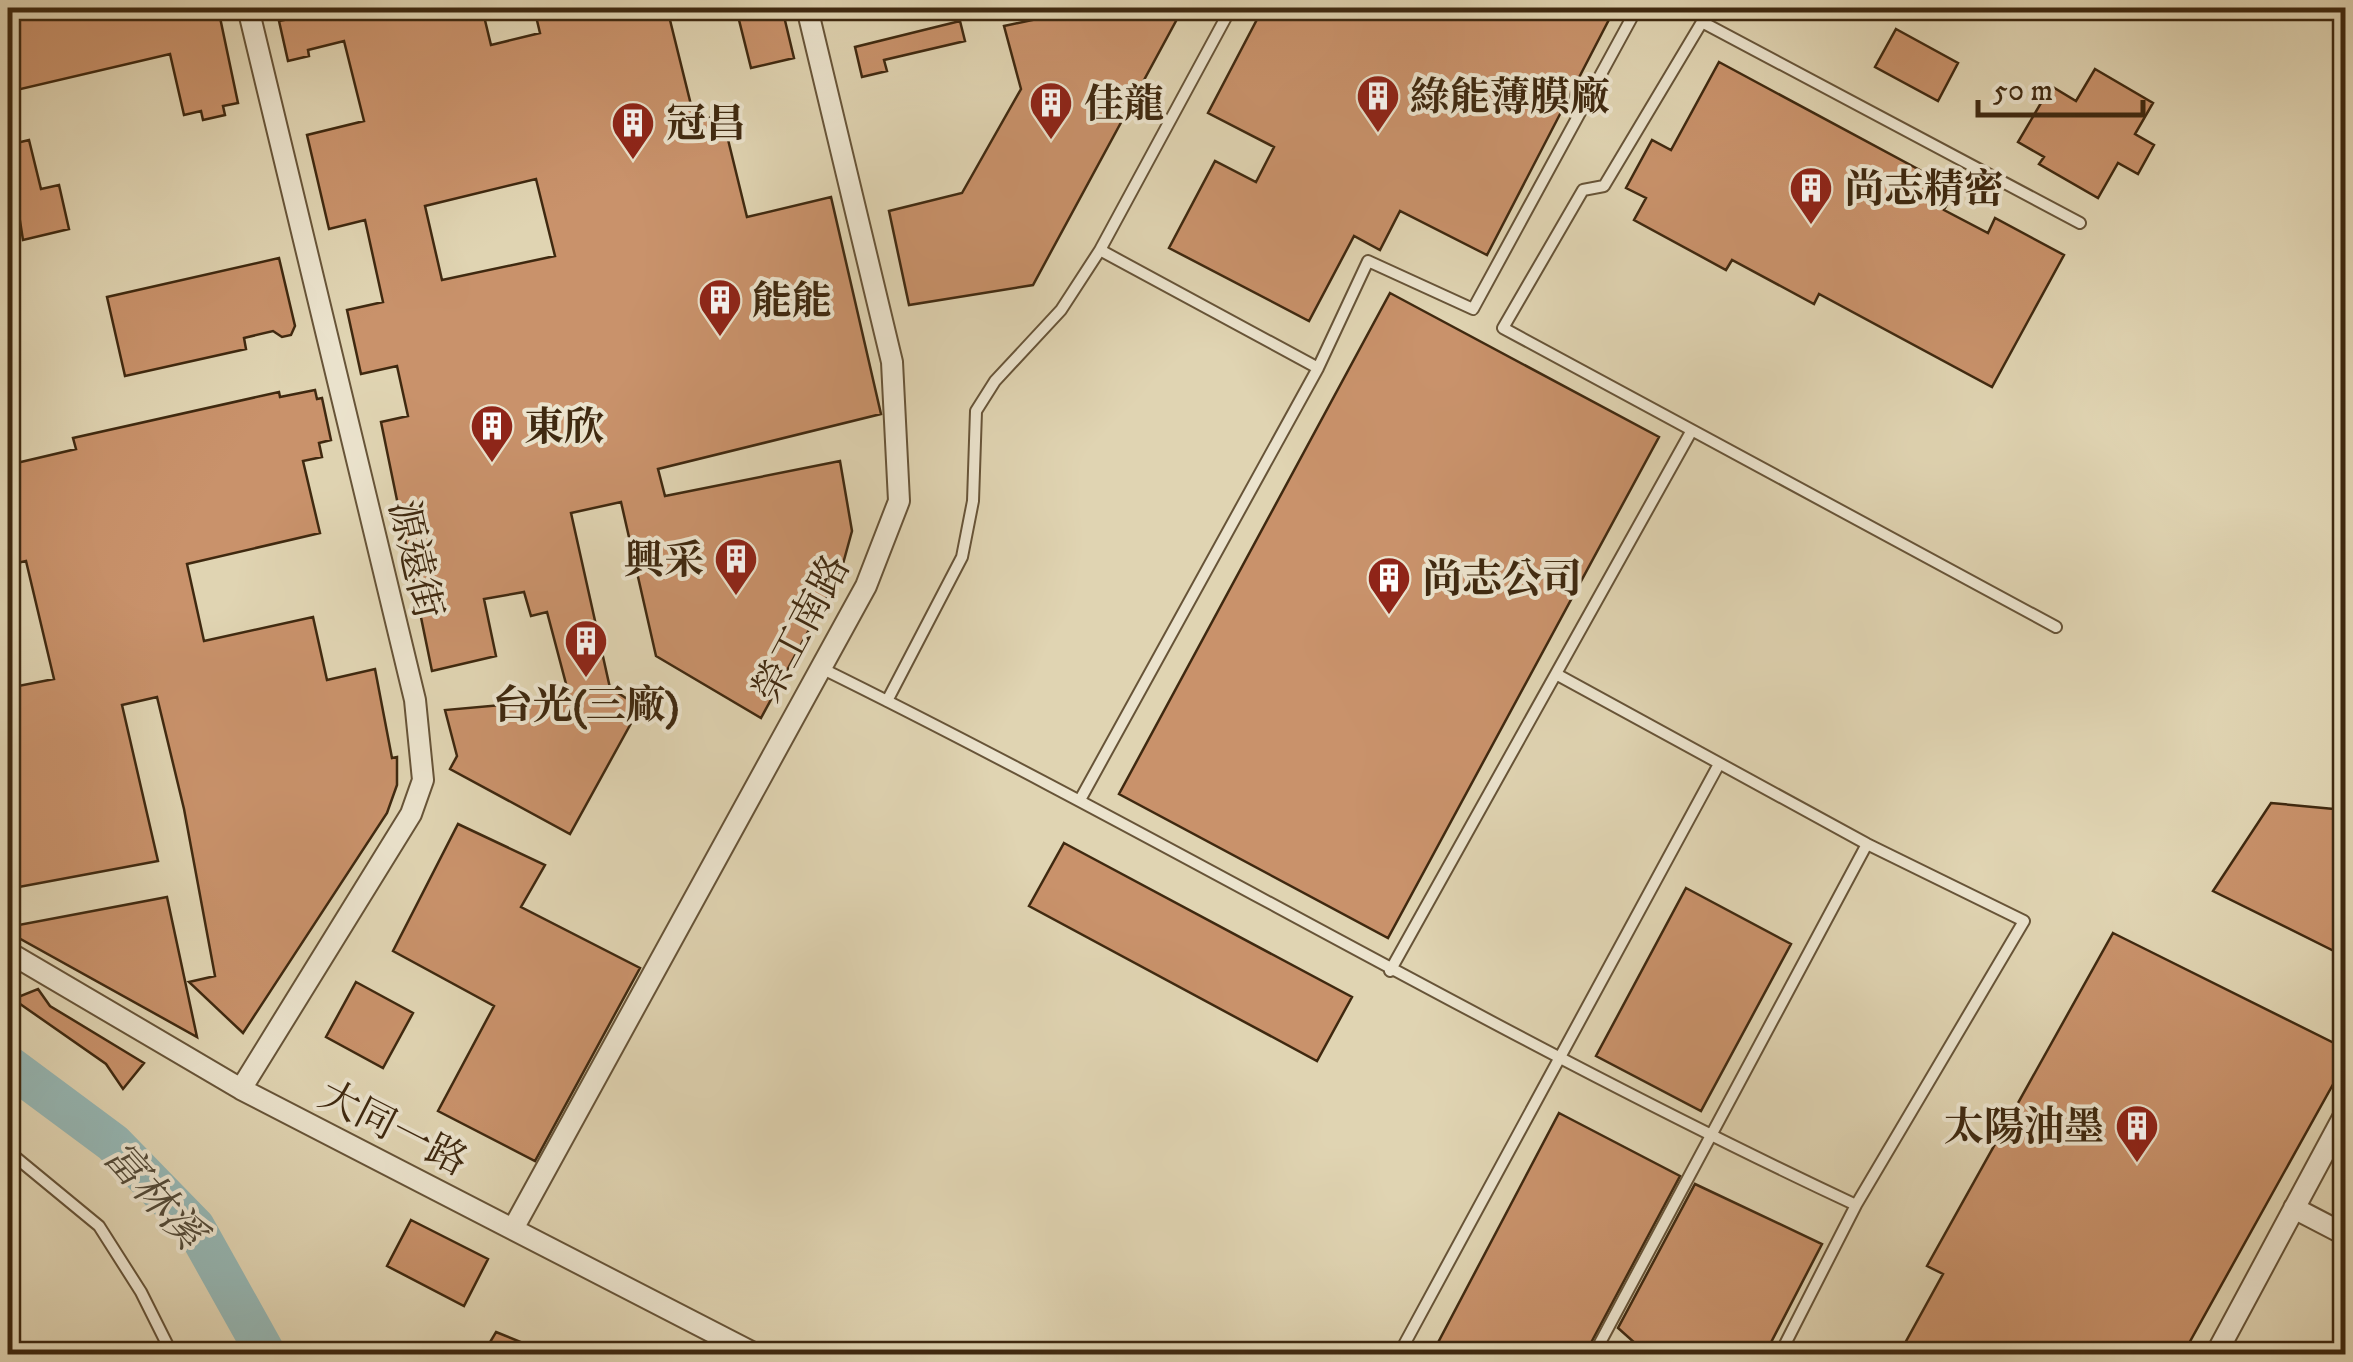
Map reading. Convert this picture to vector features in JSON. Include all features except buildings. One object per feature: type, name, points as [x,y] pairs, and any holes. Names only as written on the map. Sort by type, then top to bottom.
[{"type":"street","name":"源遠街","points":[[240,1089],[411,814],[423,780],[415,700],[248,8]]},
{"type":"street","name":"榮工南路","points":[[514,1227],[866,586],[899,500],[892,362],[807,8]]},
{"type":"street","name":"大同一路","points":[[8,952],[240,1089],[755,1354]]},
{"type":"street","points":[[2216,1354],[2346,1112]]},
{"type":"street","points":[[2294,1208],[2346,1235]]},
{"type":"lane","points":[[887,701],[962,556],[974,502],[976,411],[994,381],[1061,310],[1100,250],[1231,8]]},
{"type":"lane","points":[[1081,798],[1318,368],[1368,260],[1472,309],[1637,8]]},
{"type":"lane","points":[[2056,627],[1503,328],[1583,190],[1604,186],[1702,22],[2080,223]]},
{"type":"lane","points":[[1100,250],[1318,368]]},
{"type":"lane","points":[[1390,971],[1692,430]]},
{"type":"lane","points":[[819,668],[1081,798],[1390,971],[1712,1138],[1856,1205]]},
{"type":"lane","points":[[1556,674],[1867,844],[2024,921],[1856,1205],[1780,1354]]},
{"type":"lane","points":[[1399,1354],[1719,764]]},
{"type":"lane","points":[[1594,1354],[1867,844]]},
{"type":"lane","points":[[8,1151],[99,1226],[141,1292],[172,1354]]},
{"type":"waterway","name":"富林溪","points":[[8,1065],[113,1143],[195,1227],[266,1354]]},
{"type":"place","name":"綠能薄膜廠","points":[[1378,134]]},
{"type":"place","name":"佳龍","points":[[1051,141]]},
{"type":"place","name":"冠昌","points":[[633,161]]},
{"type":"place","name":"尚志精密","points":[[1811,226]]},
{"type":"place","name":"能能","points":[[720,338]]},
{"type":"place","name":"東欣","points":[[492,464]]},
{"type":"place","name":"興采","points":[[736,597]]},
{"type":"place","name":"尚志公司","points":[[1389,616]]},
{"type":"place","name":"台光(三廠)","points":[[586,679]]},
{"type":"place","name":"太陽油墨","points":[[2137,1164]]}]
